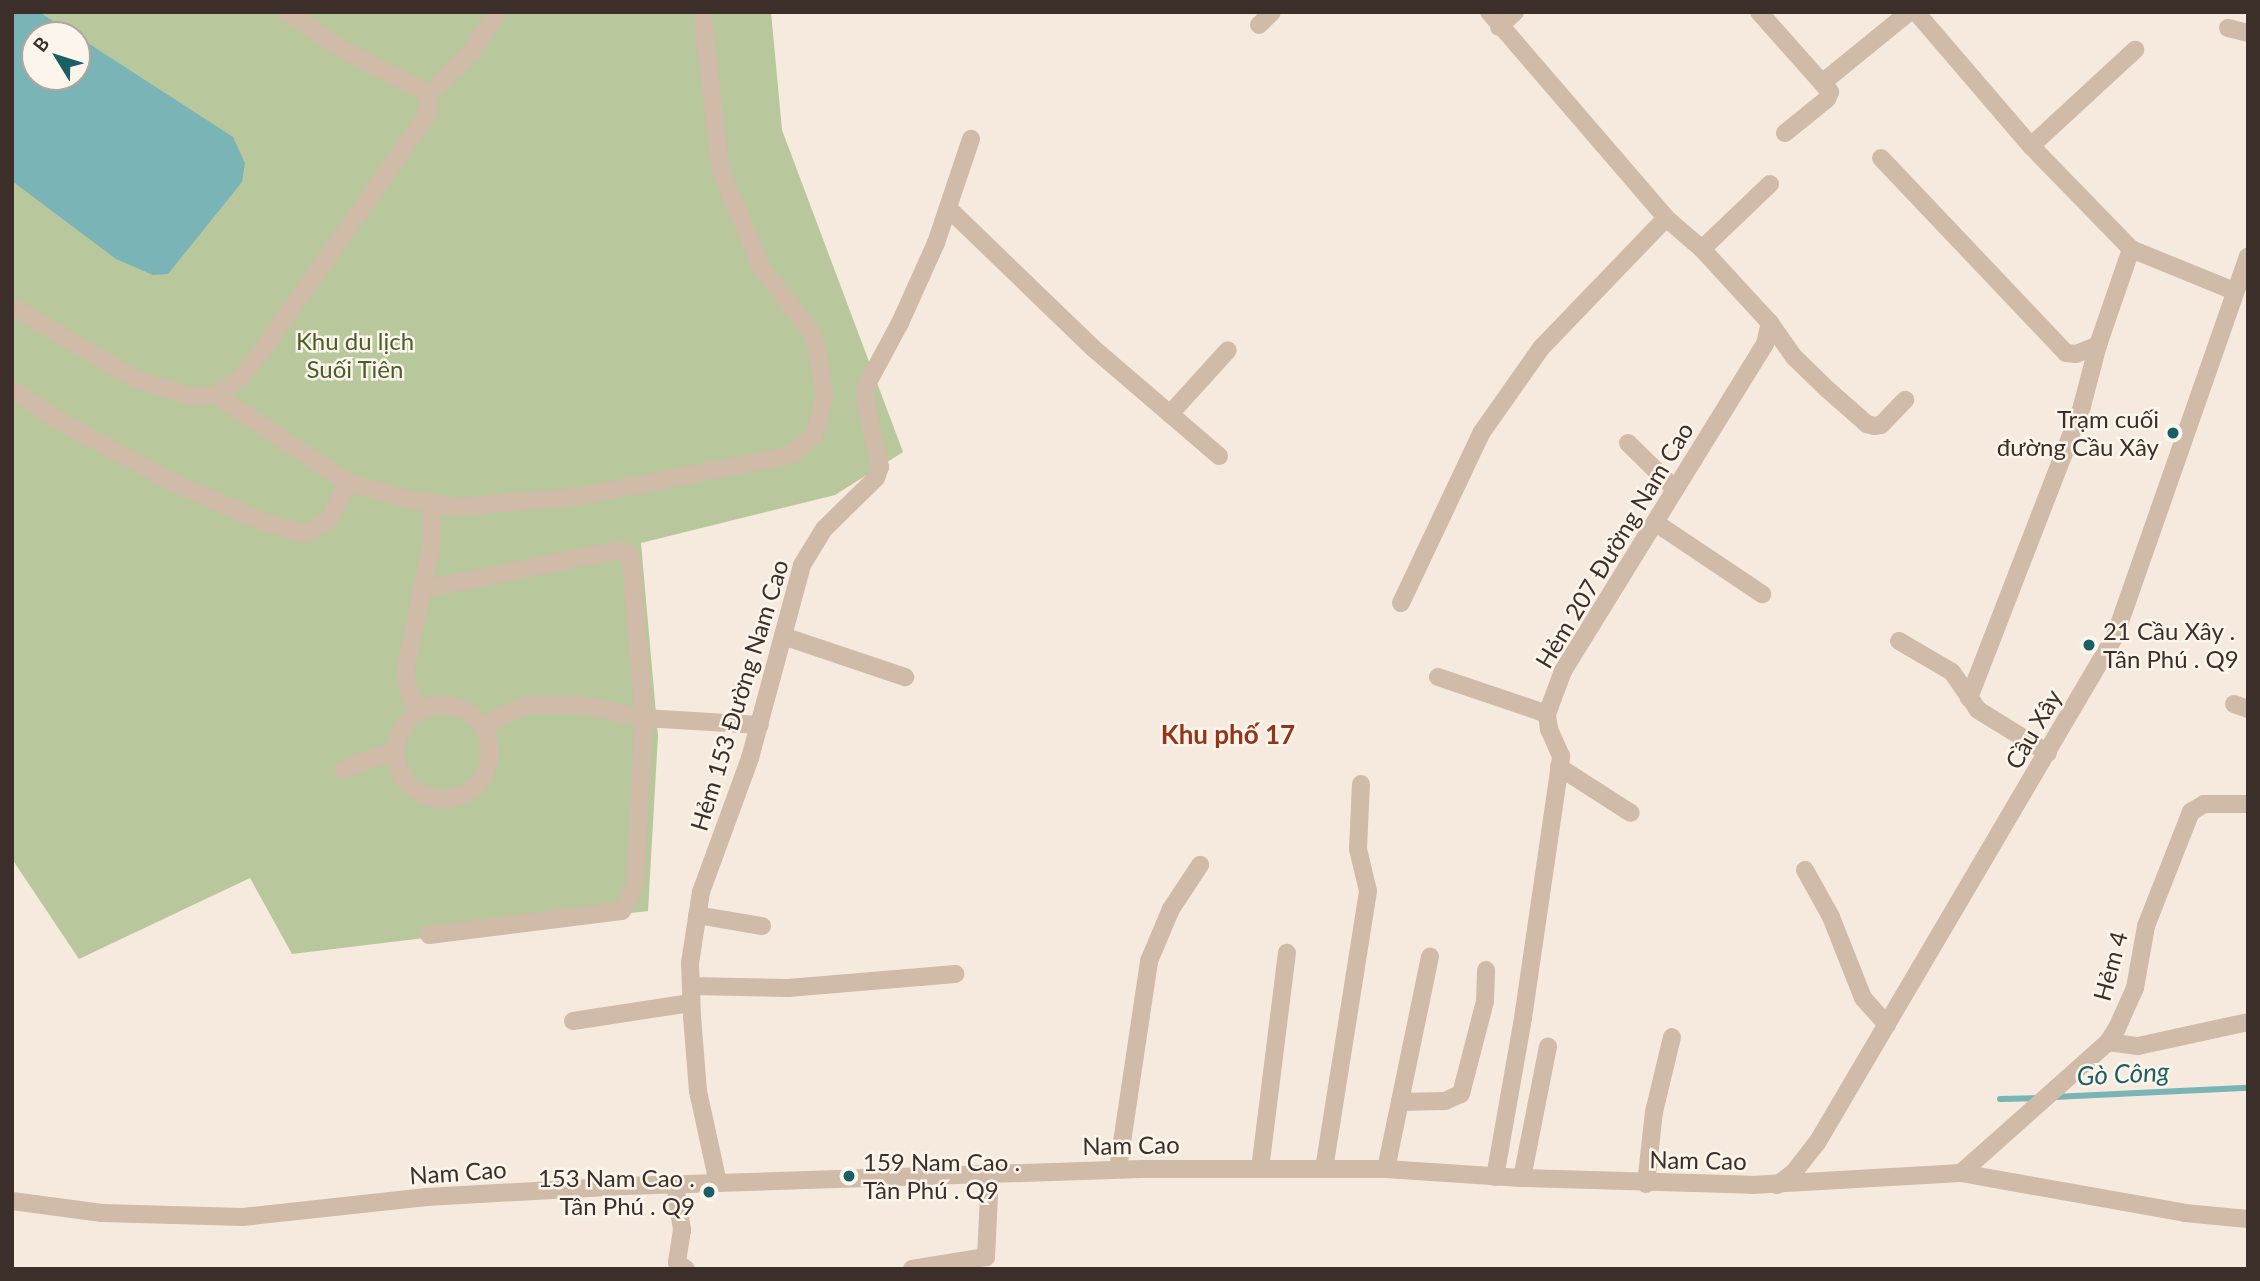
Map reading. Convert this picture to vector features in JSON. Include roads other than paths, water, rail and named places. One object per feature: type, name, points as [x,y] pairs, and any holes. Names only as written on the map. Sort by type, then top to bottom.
[{"type":"street","points":[[286,12],[345,51],[429,94]]},
{"type":"street","points":[[13,310],[137,380],[194,397],[216,395],[240,377],[259,355],[427,115],[429,94],[471,52],[498,12]]},
{"type":"street","points":[[216,395],[347,482],[457,507],[577,497],[791,455],[814,435],[825,395],[814,336],[761,267],[721,171],[706,71],[702,12]]},
{"type":"street","points":[[1515,12],[1494,19],[1634,177],[1666,218],[1702,249],[1770,323],[1794,357],[1867,424],[1881,425],[1905,400]]},
{"type":"street","points":[[1759,12],[1830,92],[1827,99],[1785,133]]},
{"type":"street","points":[[1822,83],[1909,12]]},
{"type":"street","points":[[1916,12],[2031,146],[2131,249],[2234,291]]},
{"type":"street","points":[[2228,28],[2248,33]]},
{"type":"street","points":[[2031,146],[2135,50]]},
{"type":"street","name":"Hẻm 153 Đường Nam Cao","points":[[718,1183],[698,1091],[691,994],[690,963],[701,891],[760,725],[802,565],[824,530],[876,478],[880,467],[866,406],[865,387],[905,312],[936,243],[971,139]]},
{"type":"street","points":[[1881,158],[2066,354],[2076,354],[2098,345]]},
{"type":"street","points":[[1702,249],[1770,184]]},
{"type":"street","points":[[948,208],[1093,348],[1219,456]]},
{"type":"street","points":[[1401,603],[1482,432],[1541,348],[1666,218]]},
{"type":"street","points":[[1969,698],[2081,406],[2098,345],[2131,249]]},
{"type":"street","name":"Cầu Xây","points":[[1777,1185],[1794,1172],[1816,1143],[2115,636],[2248,257]]},
{"type":"street","name":"Hẻm 207 Đường Nam Cao","points":[[1547,714],[1563,671],[1765,344],[1770,323]]},
{"type":"street","points":[[1170,414],[1228,350]]},
{"type":"street","points":[[12,390],[63,423],[170,481],[261,521],[305,534],[330,519],[347,482]]},
{"type":"street","points":[[1628,443],[1675,489]]},
{"type":"street","points":[[423,710],[410,697],[405,671],[431,547],[432,503]]},
{"type":"street","points":[[1656,523],[1762,594]]},
{"type":"street","points":[[420,590],[620,550],[626,552],[631,559],[644,718],[635,884],[622,911],[429,935]]},
{"type":"street","points":[[783,636],[905,677]]},
{"type":"street","points":[[1899,641],[1952,672],[1978,710],[2048,753]]},
{"type":"street","points":[[1438,677],[1547,714],[1560,757],[1522,1018],[1495,1177]]},
{"type":"street","points":[[482,724],[527,705],[582,705],[644,718],[760,725]]},
{"type":"street","points":[[455,706],[470,713],[482,724],[490,747],[487,771],[477,785],[464,795],[449,799],[432,798],[417,792],[405,780],[398,766],[400,733],[410,720],[423,710],[455,706]]},
{"type":"street","points":[[343,770],[397,749]]},
{"type":"street","points":[[1559,767],[1631,813]]},
{"type":"street","points":[[1324,1169],[1368,891],[1358,849],[1361,784]]},
{"type":"street","name":"Hẻm 4","points":[[1961,1172],[2108,1042],[2135,988],[2146,926],[2191,812],[2204,804],[2248,804]]},
{"type":"street","points":[[1118,1169],[1149,961],[1171,909],[1200,865]]},
{"type":"street","points":[[1805,870],[1831,917],[1863,998],[1887,1025]]},
{"type":"street","points":[[697,915],[762,926]]},
{"type":"street","points":[[1260,1169],[1287,953]]},
{"type":"street","points":[[1386,1169],[1430,956]]},
{"type":"street","points":[[1400,1102],[1445,1101],[1461,1094],[1485,1001],[1486,970]]},
{"type":"street","points":[[573,1021],[691,994],[955,974]]},
{"type":"street","points":[[2108,1042],[2137,1046],[2248,1023]]},
{"type":"street","points":[[1646,1184],[1654,1112],[1672,1037]]},
{"type":"street","points":[[1522,1178],[1548,1047]]},
{"type":"street","name":"Nam Cao","points":[[12,1201],[102,1213],[243,1217],[427,1197],[676,1184],[1118,1169],[1386,1169],[1646,1184],[1777,1185],[1961,1172],[2185,1213],[2248,1219]]},
{"type":"street","points":[[912,1269],[986,1256],[990,1174]]},
{"type":"street","points":[[676,1184],[682,1230],[680,1267]]},
{"type":"water","points":[[12,12],[39,12],[53,21],[21,21],[21,91],[91,91],[91,45],[233,137],[245,163],[242,182],[168,274],[153,275],[116,259],[12,181]]},
{"type":"waterway","name":"Gò Công","points":[[2054,1097],[2248,1088]]},
{"type":"waterway","name":"Gò Công","points":[[2000,1099],[2040,1098]]},
{"type":"place","name":"Trạm cuối đường Cầu Xây","points":[[2173,433]]},
{"type":"place","name":"21 Cầu Xây . Tân Phú . Q9","points":[[2089,645]]},
{"type":"place","name":"159 Nam Cao . Tân Phú . Q9","points":[[849,1176]]},
{"type":"place","name":"153 Nam Cao . Tân Phú . Q9","points":[[709,1192]]},
{"type":"district","name":"Khu phố 17","points":[[1228,735]]},
{"type":"park label","name":"Khu du lịch Suối Tiên","points":[[355,355]]}]
